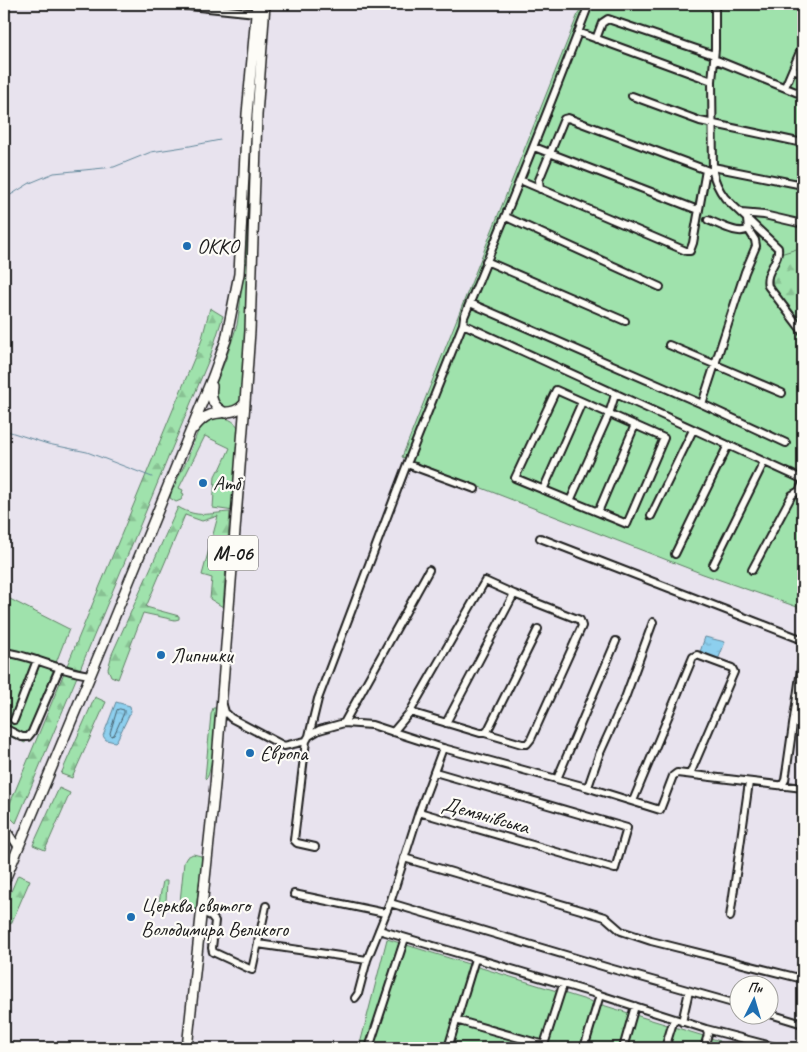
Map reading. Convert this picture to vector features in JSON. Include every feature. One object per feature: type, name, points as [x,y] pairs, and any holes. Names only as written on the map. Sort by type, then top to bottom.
[{"type":"highway","name":"М-06","points":[[4,882],[191,430],[226,340],[239,274],[247,114],[258,41],[266,4]]},
{"type":"highway","name":"М-06","points":[[187,1048],[220,726],[245,403],[251,305],[258,41],[257,8]]},
{"type":"highway","points":[[213,376],[211,399],[216,408],[226,413]]},
{"type":"highway","points":[[191,430],[207,416],[236,411],[245,403]]},
{"type":"street","points":[[170,4],[257,8]]},
{"type":"street","points":[[315,847],[297,843],[294,840],[307,739],[318,699],[486,261],[506,217],[589,4]]},
{"type":"street","points":[[520,180],[686,251],[690,251],[698,210],[711,170],[715,4]]},
{"type":"street","points":[[596,39],[602,23],[608,19],[714,57],[803,95]]},
{"type":"street","points":[[578,32],[712,81]]},
{"type":"street","points":[[785,88],[803,45]]},
{"type":"street","points":[[793,69],[803,73]]},
{"type":"street","points":[[632,96],[656,106],[712,124],[803,143]]},
{"type":"street","points":[[540,189],[539,180],[564,119],[568,118],[711,170],[803,185]]},
{"type":"street","points":[[534,147],[698,210]]},
{"type":"street","points":[[711,170],[719,190],[747,220],[778,248],[778,253],[767,278],[768,286],[803,332]]},
{"type":"street","points":[[741,213],[764,215],[803,224]]},
{"type":"street","points":[[506,217],[660,287]]},
{"type":"street","points":[[708,220],[738,231],[743,232],[748,229]]},
{"type":"street","points":[[702,404],[745,272],[756,246],[755,240],[748,229],[747,220]]},
{"type":"street","points":[[486,261],[625,321]]},
{"type":"street","points":[[470,303],[702,404],[786,443]]},
{"type":"street","points":[[463,324],[615,395],[802,478],[803,483],[799,490],[792,495],[752,570]]},
{"type":"street","points":[[669,345],[782,393]]},
{"type":"street","points":[[556,390],[582,402],[664,438],[627,524],[515,478],[556,390]]},
{"type":"street","points":[[570,501],[609,414],[615,395]]},
{"type":"street","points":[[543,490],[582,402]]},
{"type":"street","points":[[598,512],[635,425]]},
{"type":"street","points":[[650,516],[693,430]]},
{"type":"street","points":[[675,554],[728,445]]},
{"type":"street","points":[[713,565],[764,462]]},
{"type":"street","points":[[407,464],[475,490]]},
{"type":"street","points":[[540,538],[798,638],[803,642]]},
{"type":"street","points":[[344,723],[429,570]]},
{"type":"street","points":[[394,732],[410,712],[485,581],[580,620],[582,626],[531,739],[527,744],[480,733],[410,712]]},
{"type":"street","points":[[446,723],[514,594]]},
{"type":"street","points":[[588,787],[625,698],[653,622]]},
{"type":"street","points":[[485,733],[538,629]]},
{"type":"street","points":[[557,779],[616,641]]},
{"type":"street","points":[[4,652],[20,654],[75,674],[90,675]]},
{"type":"street","points":[[633,802],[693,658],[697,655],[732,668],[734,672],[690,774]]},
{"type":"street","points":[[782,786],[785,780],[803,655]]},
{"type":"street","points":[[14,720],[37,660]]},
{"type":"street","points":[[4,728],[22,737],[28,737],[32,732],[60,668]]},
{"type":"street","points":[[222,703],[225,712],[231,718],[284,746],[307,739],[319,730],[344,723],[372,725],[443,748],[588,787],[660,810],[673,776],[678,773],[803,788]]},
{"type":"street","points":[[220,726],[231,718]]},
{"type":"street","points":[[355,998],[358,994],[367,960],[390,903],[419,812],[443,748]]},
{"type":"street","name":"Демянівська","points":[[419,812],[615,870],[627,828],[435,772]]},
{"type":"street","points":[[730,916],[749,782]]},
{"type":"street","points":[[4,826],[18,847]]},
{"type":"street","points":[[404,858],[605,917],[621,931],[651,941],[803,979]]},
{"type":"street","points":[[294,894],[385,913]]},
{"type":"street","points":[[390,903],[730,1002]]},
{"type":"street","points":[[202,912],[211,916],[215,921],[212,948],[215,954],[252,970],[266,906]]},
{"type":"street","points":[[379,930],[600,995],[682,1022],[780,1048]]},
{"type":"street","points":[[369,1048],[405,938]]},
{"type":"street","points":[[258,944],[367,960]]},
{"type":"street","points":[[448,1048],[475,959]]},
{"type":"street","points":[[456,1020],[544,1047],[563,985]]},
{"type":"street","points":[[682,1022],[689,991]]},
{"type":"street","points":[[584,1048],[600,995]]},
{"type":"street","points":[[623,1048],[635,1006]]},
{"type":"street","points":[[780,1017],[803,1024]]},
{"type":"street","points":[[665,1048],[674,1019]]},
{"type":"street","points":[[704,1048],[708,1034],[706,1029]]},
{"type":"green space","points":[[260,4],[241,399],[236,407],[222,409],[212,394],[237,325],[240,305]]},
{"type":"green space","points":[[582,4],[803,4],[803,609],[703,574],[402,457]]},
{"type":"green space","points":[[800,248],[803,252],[803,324],[773,285],[771,272],[777,255]]},
{"type":"green space","points":[[210,308],[223,316],[210,357],[16,823],[6,813],[201,342]]},
{"type":"green space","points":[[216,416],[232,421],[239,429],[234,511],[213,508],[215,476],[218,470],[220,470],[230,448],[205,436],[179,488],[183,490],[182,493],[184,494],[181,500],[176,502],[170,498],[202,422]]},
{"type":"green space","points":[[178,507],[198,514],[230,512],[223,607],[210,599],[212,578],[202,575],[218,516],[202,521],[185,515],[146,607],[179,616],[179,619],[175,620],[143,613],[118,679],[111,676],[108,669],[112,654]]},
{"type":"green space","points":[[4,596],[69,629],[25,743],[4,734]]},
{"type":"green space","points":[[95,697],[106,702],[72,778],[61,774]]},
{"type":"green space","points":[[213,708],[216,708],[213,746],[206,779],[211,714]]},
{"type":"green space","points":[[59,788],[70,793],[45,850],[33,845]]},
{"type":"green space","points":[[193,854],[201,856],[202,859],[196,910],[192,913],[184,910],[180,902],[184,862],[187,857]]},
{"type":"green space","points":[[18,875],[30,880],[11,924],[4,921],[4,908]]},
{"type":"green space","points":[[163,881],[167,881],[166,902],[164,904],[159,902]]},
{"type":"green space","points":[[387,939],[720,1041],[717,1048],[359,1048]]},
{"type":"water","points":[[705,637],[725,642],[718,660],[700,652]]},
{"type":"water","points":[[116,702],[130,706],[131,711],[115,742],[106,740],[103,736]]},
{"type":"waterway","points":[[4,199],[30,183],[54,173],[114,167],[151,152],[220,140]]},
{"type":"waterway","points":[[4,430],[48,444],[87,452],[152,477]]},
{"type":"waterway","points":[[4,1045],[12,1048]]},
{"type":"place","name":"ОККО","points":[[187,246]]},
{"type":"place","name":"Атб","points":[[203,483]]},
{"type":"place","name":"Липники","points":[[161,655]]},
{"type":"place","name":"Європа","points":[[250,753]]},
{"type":"place","name":"Церква святого Володимира Великого","points":[[131,917]]}]
